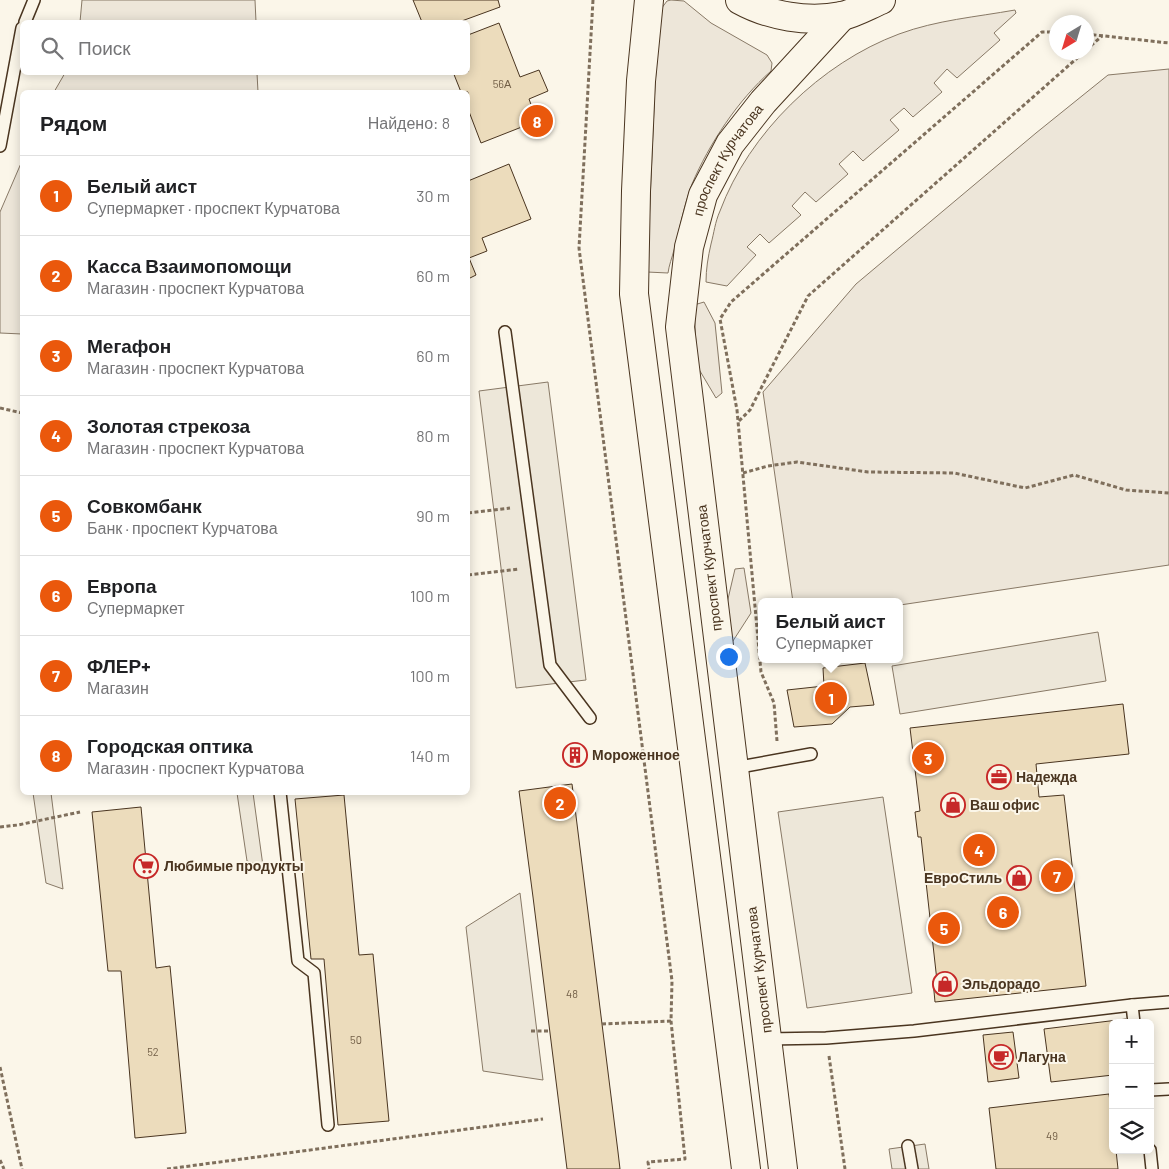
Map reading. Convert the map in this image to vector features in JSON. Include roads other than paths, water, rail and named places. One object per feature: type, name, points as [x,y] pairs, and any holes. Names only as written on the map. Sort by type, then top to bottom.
[{"type":"main road","points":[[649,0],[641,81],[634,294],[746,1169]]},
{"type":"main road","points":[[740,0],[757,9],[799,19],[842,16],[881,0]]},
{"type":"main road","name":"проспект Курчатова","points":[[783,1169],[680,327],[689,247],[703,195],[730,144],[763,102],[842,16]]},
{"type":"lane","points":[[26,20],[34,0]]},
{"type":"lane","points":[[0,146],[20,39]]},
{"type":"lane","points":[[505,332],[550,665],[590,718]]},
{"type":"lane","points":[[734,768],[811,754]]},
{"type":"lane","points":[[280,795],[298,960],[314,973],[328,1125]]},
{"type":"lane","points":[[767,1039],[826,1038],[914,1031],[1169,1002]]},
{"type":"lane","points":[[1132,1005],[1134,1019]]},
{"type":"lane","points":[[1154,1090],[1169,1089]]},
{"type":"lane","points":[[908,1146],[912,1169]]},
{"type":"lane","points":[[1150,1154],[1152,1169]]},
{"type":"place","name":"Городская оптика","points":[[537,121]]},
{"type":"place","name":"Белый аист","points":[[831,698]]},
{"type":"place","name":"Мороженное","points":[[575,755]]},
{"type":"place","name":"Мегафон","points":[[928,758]]},
{"type":"place","name":"Надежда","points":[[999,777]]},
{"type":"place","name":"Касса Взаимопомощи","points":[[560,803]]},
{"type":"place","name":"Ваш офис","points":[[953,805]]},
{"type":"place","name":"Золотая стрекоза","points":[[979,850]]},
{"type":"place","name":"Любимые продукты","points":[[146,866]]},
{"type":"place","name":"ФЛЕР+","points":[[1057,876]]},
{"type":"place","name":"ЕвроСтиль","points":[[1019,878]]},
{"type":"place","name":"Европа","points":[[1003,912]]},
{"type":"place","name":"Совкомбанк","points":[[944,928]]},
{"type":"place","name":"Эльдорадо","points":[[945,984]]},
{"type":"place","name":"Лагуна","points":[[1001,1057]]}]
